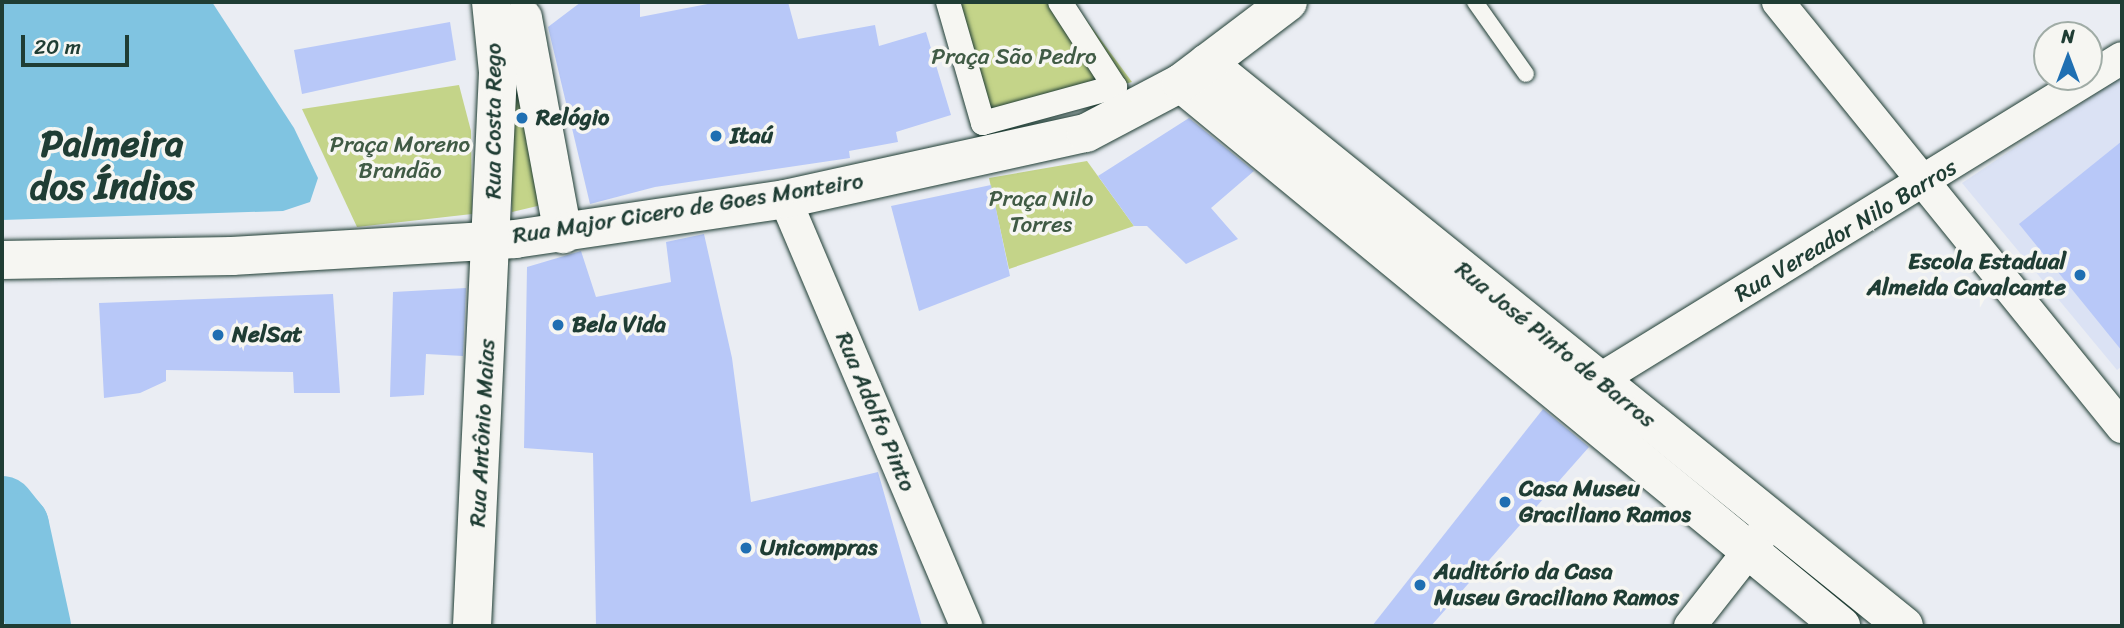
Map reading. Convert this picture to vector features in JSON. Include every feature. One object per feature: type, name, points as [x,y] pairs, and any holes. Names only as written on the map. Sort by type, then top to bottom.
[{"type":"street","points":[[948,2],[982,123],[1115,87],[1059,2]]},
{"type":"street","name":"Rua Major Cicero de Goes Monteiro","points":[[2,260],[232,256],[493,240],[563,234],[785,199],[1086,133],[1194,73],[1289,2]]},
{"type":"street","points":[[1778,2],[1923,185],[2122,427]]},
{"type":"street","points":[[514,16],[563,234]]},
{"type":"street","name":"Rua Costa Rego","points":[[493,240],[514,16]]},
{"type":"street","name":"Rua Vereador Nilo Barros","points":[[1583,390],[1923,185],[2122,58]]},
{"type":"street","name":"Rua José Pinto de Barros","points":[[1194,73],[1583,390],[1774,520],[1904,626]]},
{"type":"street","name":"Rua Adolfo Pinto","points":[[785,199],[966,626]]},
{"type":"street","name":"Rua Antônio Maias","points":[[472,626],[493,240]]},
{"type":"street","name":"Rua José Pinto de Barros","points":[[1583,390],[1748,551],[1841,626]]},
{"type":"street","points":[[1690,626],[1774,520]]},
{"type":"lane","points":[[1475,2],[1526,74]]},
{"type":"shaded area","name":"Escola Estadual Almeida Cavalcante","points":[[2122,76],[2122,366],[2117,370],[1962,183]]},
{"type":"green space","name":"Praça São Pedro","points":[[946,2],[1073,2],[1132,82],[971,126]]},
{"type":"green space","points":[[529,79],[550,203],[512,212],[507,82]]},
{"type":"green space","name":"Praça Moreno Brandão","points":[[459,85],[471,131],[472,214],[357,227],[302,109]]},
{"type":"green space","name":"Praça Nilo Torres","points":[[1087,161],[1134,226],[1009,269],[989,178]]},
{"type":"water","points":[[2,2],[212,2],[294,128],[318,178],[310,202],[283,211],[2,220]]},
{"type":"building","points":[[581,2],[640,2],[640,17],[718,2],[788,2],[798,39],[875,25],[879,46],[926,32],[951,115],[896,132],[898,142],[849,151],[850,158],[655,187],[590,204],[548,27]]},
{"type":"building","points":[[450,22],[456,60],[302,94],[294,50]]},
{"type":"building","points":[[1189,118],[1254,171],[1211,208],[1238,239],[1186,264],[1147,226],[1134,226],[1098,176]]},
{"type":"building","points":[[2122,141],[2122,351],[2019,224]]},
{"type":"building","points":[[991,185],[1010,276],[919,311],[891,206]]},
{"type":"building","points":[[704,234],[732,358],[751,502],[878,472],[922,626],[596,626],[593,453],[524,448],[527,267],[581,251],[596,297],[671,282],[666,242]]},
{"type":"building","points":[[466,288],[463,356],[426,354],[424,395],[390,397],[393,292]]},
{"type":"building","points":[[333,294],[340,393],[294,393],[293,372],[166,370],[166,381],[140,393],[104,398],[99,303]]},
{"type":"building","name":"Casa Museu Graciliano Ramos","points":[[1543,409],[1589,447],[1431,626],[1372,626]]},
{"type":"waterway","points":[[2,508],[16,525],[38,626]]},
{"type":"place","name":"Relógio","points":[[522,118]]},
{"type":"place","name":"Itaú","points":[[716,136]]},
{"type":"place","name":"Escola Estadual Almeida Cavalcante","points":[[2080,275]]},
{"type":"place","name":"Bela Vida","points":[[558,325]]},
{"type":"place","name":"NelSat","points":[[218,335]]},
{"type":"place","name":"Casa Museu Graciliano Ramos","points":[[1505,502]]},
{"type":"place","name":"Unicompras","points":[[746,548]]},
{"type":"place","name":"Auditório da Casa Museu Graciliano Ramos","points":[[1420,585]]},
{"type":"district","name":"Palmeira dos Índios","points":[[112,166]]}]
